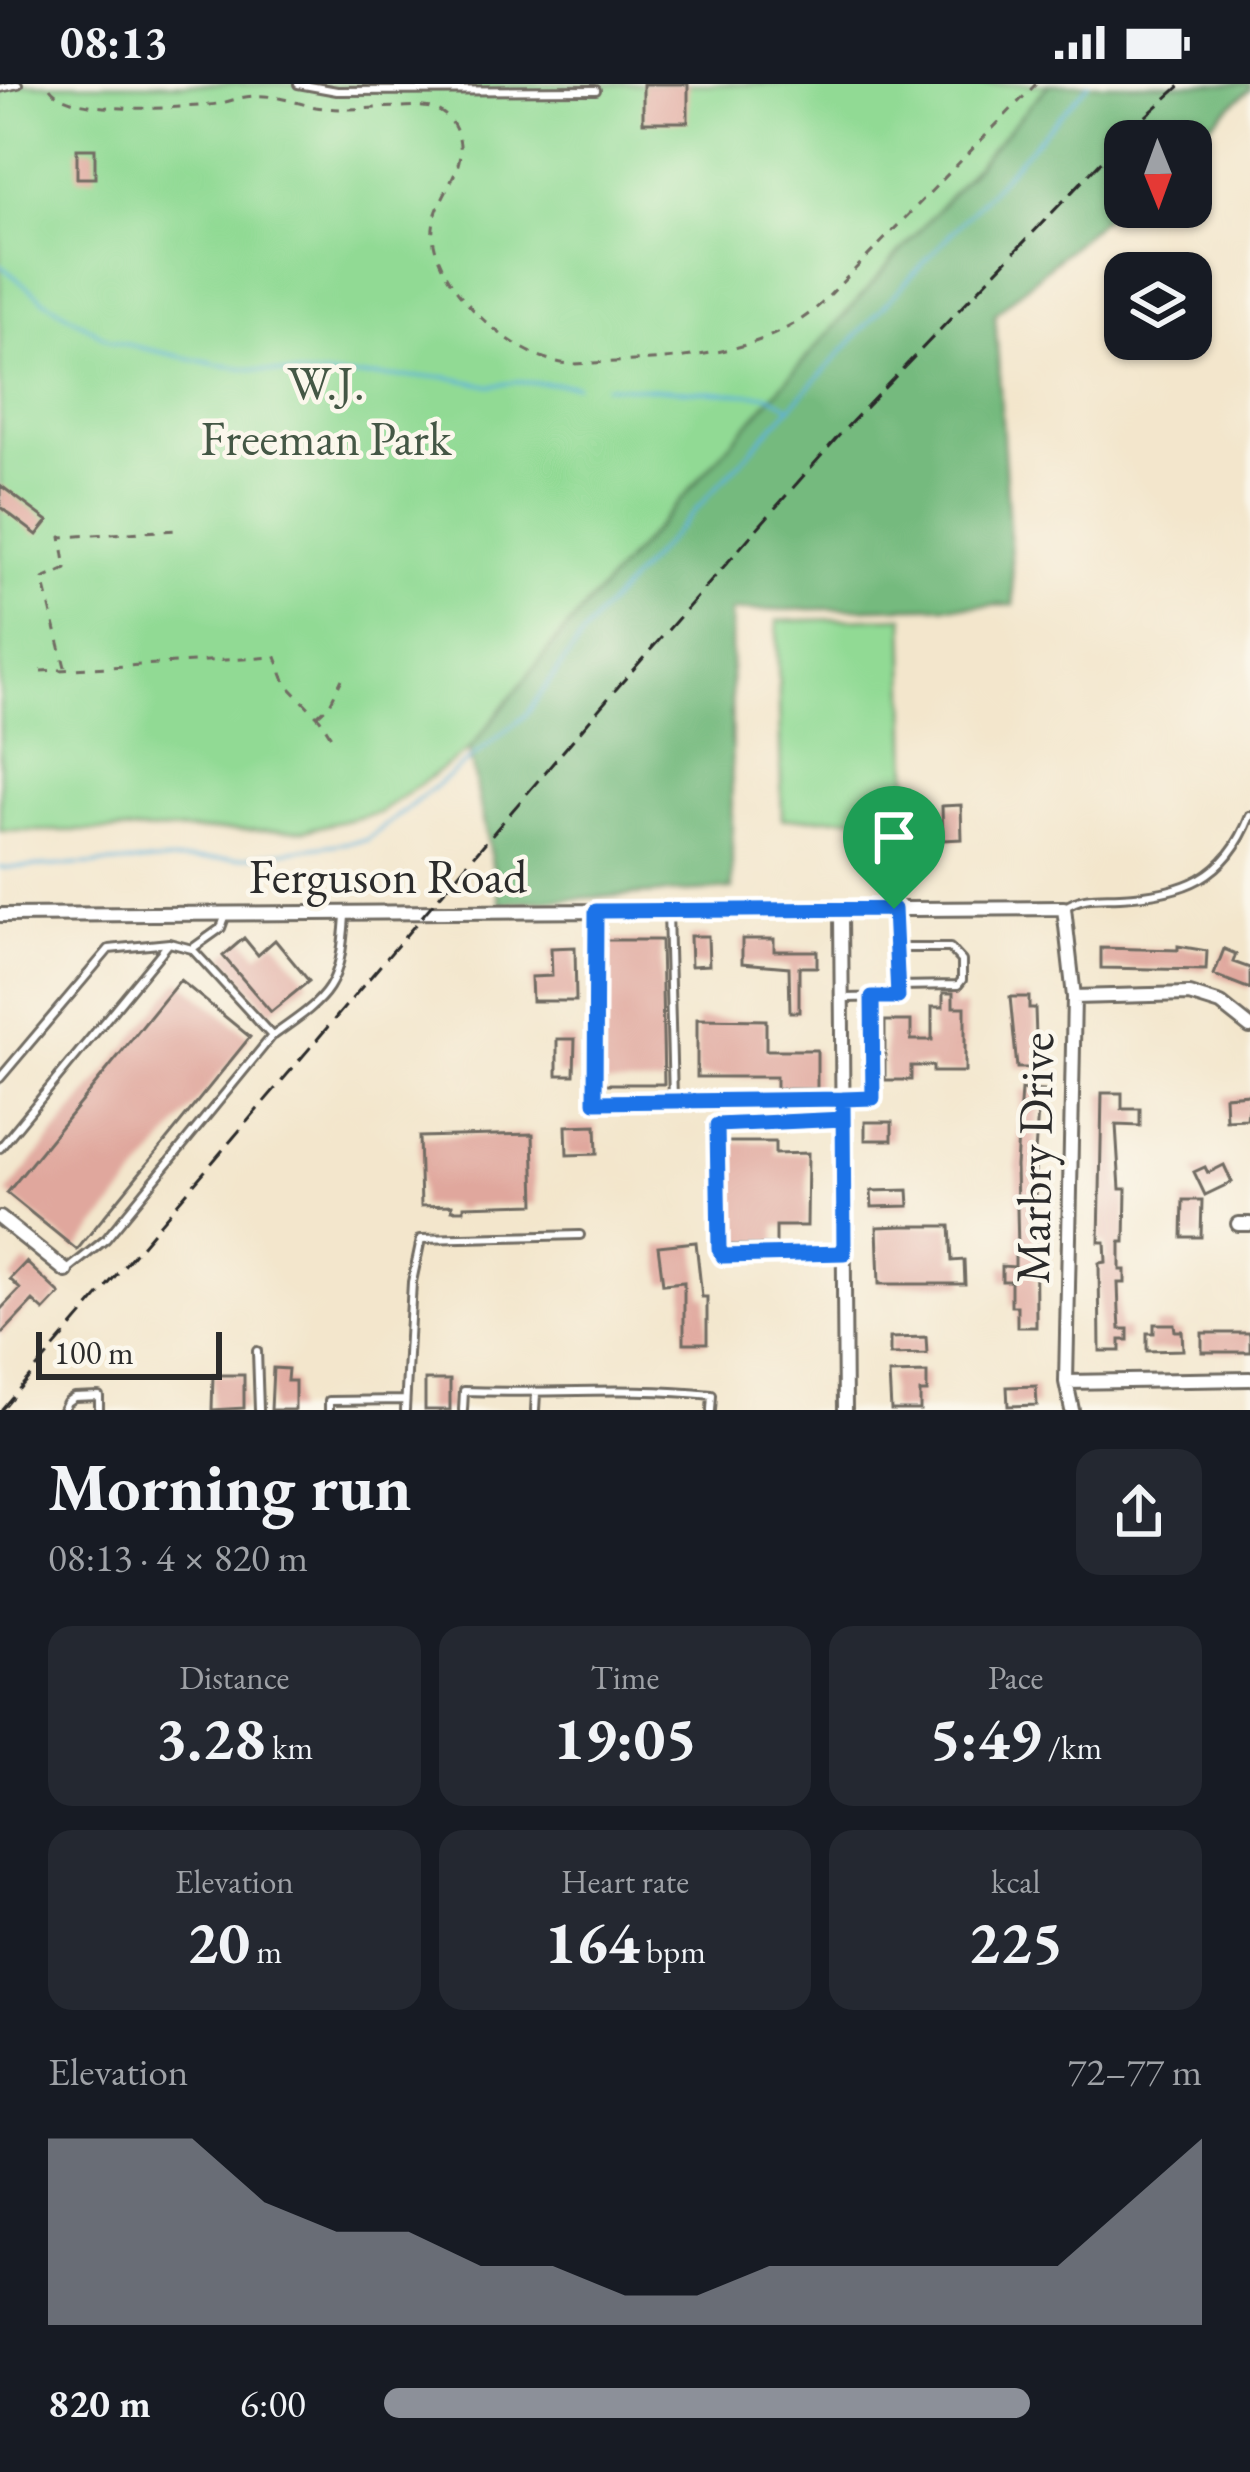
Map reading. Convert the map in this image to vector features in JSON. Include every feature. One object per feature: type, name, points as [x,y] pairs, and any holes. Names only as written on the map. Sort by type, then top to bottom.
[{"type":"street","name":"Ferguson Road","points":[[0,915],[1064,908]]},
{"type":"street","name":"Marbry Drive","points":[[1064,908],[1074,997],[1066,1382],[1072,1410]]},
{"type":"street","points":[[841,911],[845,1410]]},
{"type":"street","points":[[1074,997],[1189,994],[1221,1004],[1250,1027]]},
{"type":"street","points":[[595,1102],[843,1099]]},
{"type":"street","points":[[0,1219],[66,1271]]},
{"type":"street","points":[[1066,1382],[1250,1379]]},
{"type":"lane","points":[[0,88],[18,84]]},
{"type":"lane","points":[[298,84],[337,91],[596,90]]},
{"type":"lane","points":[[1064,908],[1077,899],[1167,892],[1196,883],[1238,846],[1250,816]]},
{"type":"lane","points":[[842,998],[898,997],[894,909]]},
{"type":"lane","points":[[595,1102],[596,911]]},
{"type":"lane","points":[[668,911],[673,1103]]},
{"type":"lane","points":[[66,1271],[106,1239],[272,1036],[318,1004],[342,961],[346,913]]},
{"type":"lane","points":[[192,949],[221,928],[226,914]]},
{"type":"lane","points":[[0,1078],[109,949],[169,943],[192,949],[272,1036]]},
{"type":"lane","points":[[0,1148],[169,943]]},
{"type":"lane","points":[[897,948],[950,948],[962,961],[958,985],[897,986]]},
{"type":"lane","points":[[843,1099],[873,1098],[872,997]]},
{"type":"lane","points":[[843,1119],[717,1125],[719,1249],[723,1256],[844,1253]]},
{"type":"lane","points":[[405,1410],[412,1282],[422,1239],[580,1235]]},
{"type":"lane","points":[[257,1351],[259,1410]]},
{"type":"lane","points":[[464,1410],[464,1391],[654,1389],[712,1395],[711,1410]]},
{"type":"lane","points":[[535,1410],[536,1393]]},
{"type":"lane","points":[[63,1410],[67,1402],[86,1395],[99,1396],[99,1410]]},
{"type":"lane","points":[[329,1410],[329,1401],[343,1406],[405,1400]]},
{"type":"path","points":[[50,88],[62,98],[97,106],[212,105],[260,96],[351,109],[418,106],[449,118],[461,140],[461,156],[433,233],[452,284],[481,318],[530,352],[556,364],[573,364],[694,355],[761,341],[795,326],[1036,84]]},
{"type":"path","points":[[351,99],[351,109]]},
{"type":"path","points":[[66,669],[43,579],[66,569],[61,537],[176,530]]},
{"type":"path","points":[[41,671],[276,658],[286,683],[333,740]]},
{"type":"path","points":[[317,716],[330,704],[342,680]]},
{"type":"green space","name":"W.J. Freeman Park","points":[[0,84],[1049,84],[555,642],[469,750],[379,813],[305,830],[0,831]]},
{"type":"green space","points":[[1049,84],[1250,84],[1212,122],[1104,120],[1104,218],[995,314],[1014,605],[731,611],[732,889],[500,903],[469,750],[555,642]]},
{"type":"green space","points":[[904,617],[909,816],[782,819],[777,621]]},
{"type":"building","points":[[643,84],[688,84],[688,122],[643,122]]},
{"type":"building","points":[[77,149],[95,149],[95,178],[77,178]]},
{"type":"building","points":[[0,485],[48,521],[37,535],[0,507]]},
{"type":"building","points":[[961,805],[962,839],[943,840],[942,806]]},
{"type":"building","points":[[690,936],[708,936],[709,965],[691,966]]},
{"type":"building","points":[[244,938],[258,955],[275,940],[309,981],[271,1012],[223,956]]},
{"type":"building","points":[[742,939],[774,939],[774,951],[817,951],[817,967],[799,967],[799,1012],[790,1012],[789,967],[742,963]]},
{"type":"building","points":[[603,940],[661,940],[664,1084],[603,1084]]},
{"type":"building","points":[[1178,946],[1207,951],[1206,970],[1101,968],[1101,948],[1178,950]]},
{"type":"building","points":[[575,947],[576,1001],[532,1001],[531,977],[552,976],[551,948]]},
{"type":"building","points":[[1224,949],[1236,954],[1233,962],[1250,968],[1250,989],[1214,975]]},
{"type":"building","points":[[180,980],[250,1037],[77,1250],[7,1193]]},
{"type":"building","points":[[943,993],[953,993],[953,1007],[965,1007],[965,1072],[911,1066],[911,1080],[885,1080],[885,1021],[911,1021],[911,1040],[932,1040],[932,1007],[943,1007]]},
{"type":"building","points":[[1010,997],[1029,997],[1029,1008],[1035,1008],[1037,1068],[1017,1068]]},
{"type":"building","points":[[697,1019],[766,1020],[766,1050],[817,1050],[817,1089],[776,1089],[776,1077],[697,1077]]},
{"type":"building","points":[[557,1039],[575,1039],[574,1075],[557,1075]]},
{"type":"building","points":[[1021,1090],[1044,1091],[1035,1153],[1036,1327],[1017,1327],[1011,1281],[1002,1281],[1002,1266],[1015,1267],[1018,1250]]},
{"type":"building","points":[[1102,1093],[1122,1093],[1122,1109],[1140,1109],[1140,1126],[1116,1125],[1120,1189],[1126,1189],[1125,1242],[1120,1242],[1125,1283],[1118,1283],[1120,1329],[1128,1329],[1128,1340],[1120,1340],[1120,1351],[1100,1351],[1099,1263],[1106,1262],[1105,1242],[1099,1242]]},
{"type":"building","points":[[1250,1094],[1247,1119],[1226,1120],[1225,1096]]},
{"type":"building","points":[[865,1122],[892,1122],[892,1140],[865,1140]]},
{"type":"building","points":[[596,1125],[597,1154],[567,1155],[566,1126]]},
{"type":"building","points":[[533,1134],[535,1204],[464,1206],[464,1210],[452,1210],[452,1205],[421,1206],[419,1137]]},
{"type":"building","points":[[725,1142],[775,1142],[775,1154],[808,1153],[807,1226],[776,1226],[776,1245],[726,1245]]},
{"type":"building","points":[[1224,1165],[1232,1182],[1205,1195],[1194,1172],[1205,1167],[1208,1173]]},
{"type":"building","points":[[908,1190],[909,1206],[872,1207],[871,1191]]},
{"type":"building","points":[[1183,1200],[1202,1200],[1201,1237],[1182,1237]]},
{"type":"building","points":[[950,1226],[952,1261],[964,1260],[965,1284],[879,1284],[877,1227]]},
{"type":"building","points":[[696,1242],[702,1297],[707,1297],[707,1343],[684,1343],[684,1282],[663,1284],[658,1246]]},
{"type":"building","points":[[26,1262],[60,1294],[44,1311],[33,1301],[0,1336],[0,1310],[20,1289],[10,1279]]},
{"type":"building","points":[[1154,1324],[1174,1324],[1175,1331],[1182,1331],[1183,1350],[1147,1351],[1147,1333],[1154,1333]]},
{"type":"building","points":[[1202,1333],[1250,1333],[1250,1352],[1202,1352]]},
{"type":"building","points":[[926,1337],[927,1354],[890,1355],[890,1338]]},
{"type":"building","points":[[273,1368],[288,1369],[287,1381],[295,1381],[295,1410],[271,1410]]},
{"type":"building","points":[[927,1373],[920,1410],[891,1410],[889,1374]]},
{"type":"building","points":[[213,1375],[244,1375],[244,1408],[212,1410]]},
{"type":"building","points":[[425,1380],[450,1380],[450,1410],[425,1410]]},
{"type":"building","points":[[1036,1386],[1037,1405],[1008,1406],[1007,1387]]},
{"type":"waterway","points":[[0,868],[237,858],[367,840],[525,716],[596,618],[1089,84]]},
{"type":"waterway","points":[[0,265],[44,300],[111,341],[219,365],[306,376],[446,377],[491,386],[516,382],[576,385]]},
{"type":"waterway","points":[[605,386],[768,395],[789,406]]},
{"type":"railway","points":[[1,1410],[617,688],[843,431],[1136,125],[1182,84]]},
{"type":"route","points":[[894,909],[596,911],[595,1102],[843,1099],[844,1253],[723,1256],[719,1249],[717,1125],[843,1119],[843,1099],[873,1098],[872,997],[898,997],[894,909]]}]
